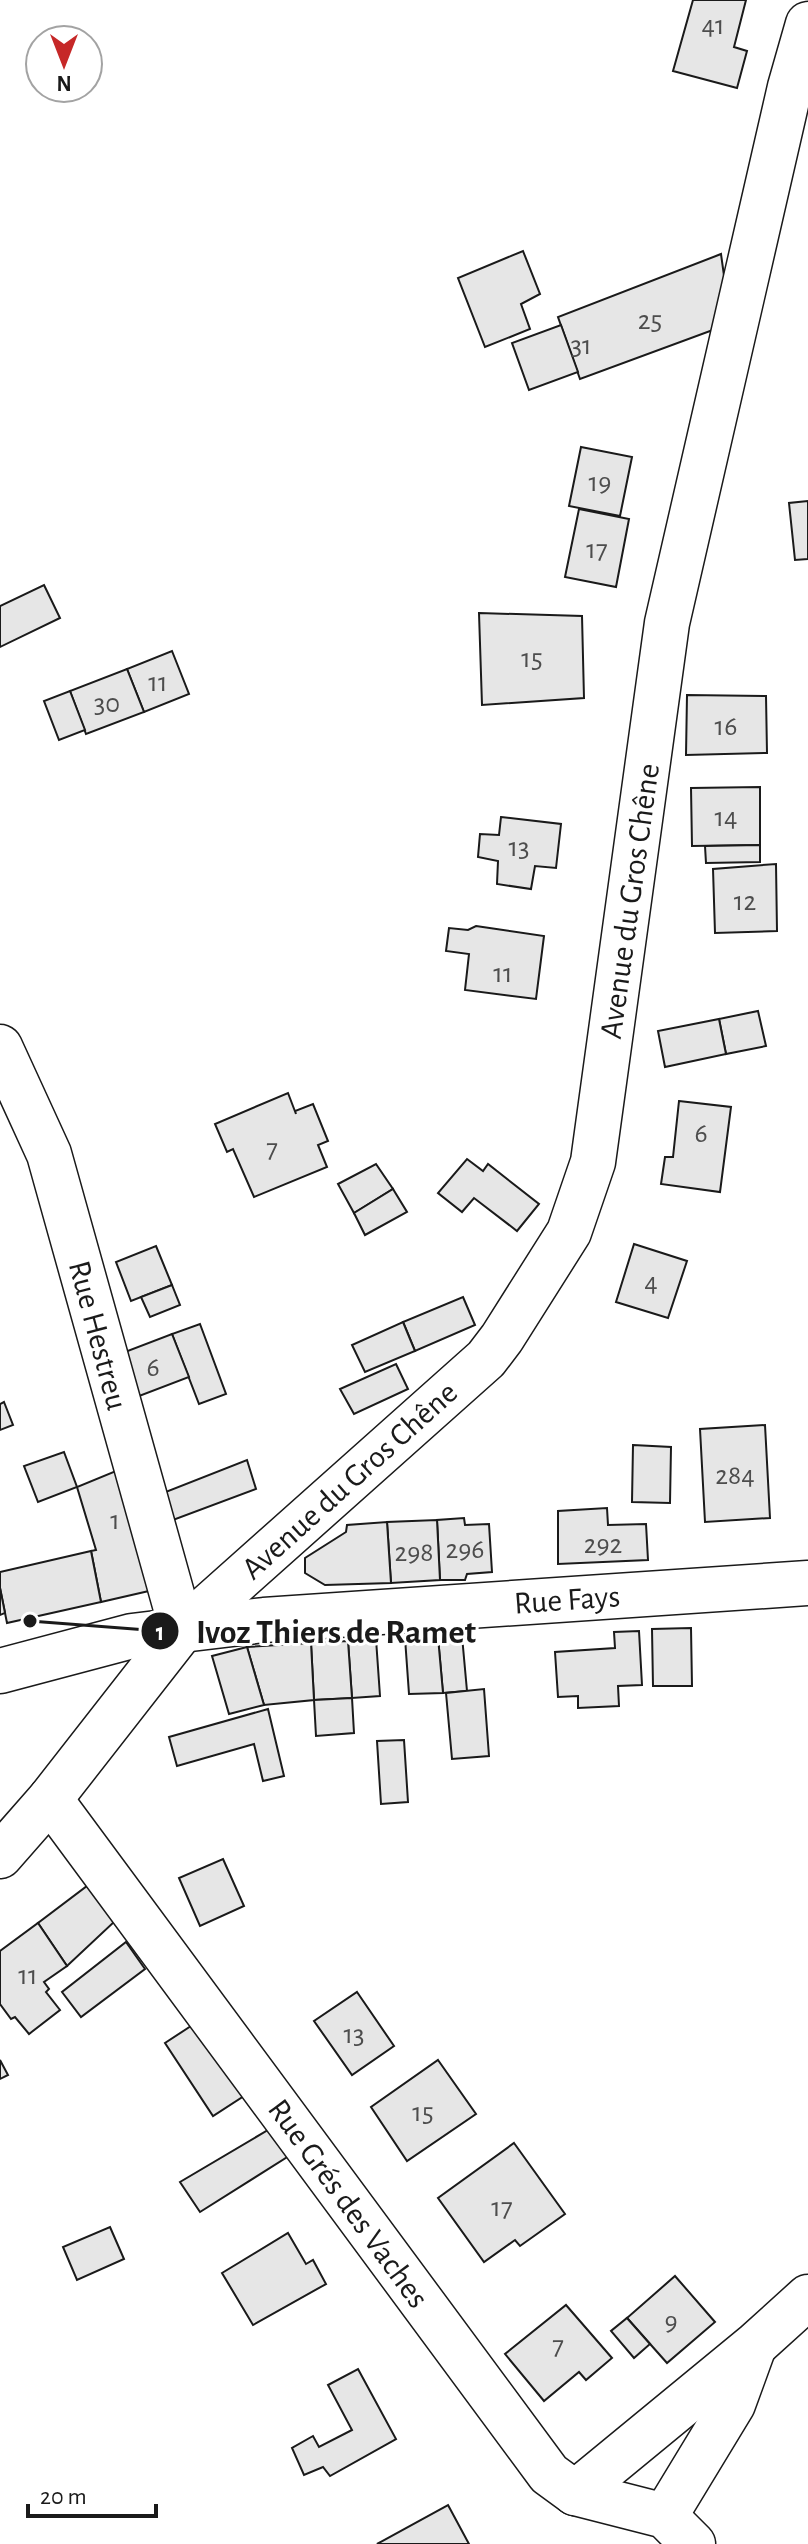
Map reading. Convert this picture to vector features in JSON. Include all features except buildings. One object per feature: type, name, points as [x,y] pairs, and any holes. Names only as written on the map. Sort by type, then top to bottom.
[{"type":"street","name":"Avenue du Gros Chêne","points":[[0,1856],[50,1799],[182,1630],[486,1359],[569,1232],[593,1162],[667,623],[790,87],[808,24]]},
{"type":"street","name":"Rue Hestreu","points":[[0,1047],[49,1154],[182,1630]]},
{"type":"street","name":"Rue Fays","points":[[0,1671],[132,1636],[264,1620],[808,1583]]},
{"type":"street","name":"Rue Grés des Vaches","points":[[50,1799],[549,2474],[575,2493],[679,2530]]},
{"type":"street","points":[[575,2493],[755,2345],[808,2297]]},
{"type":"street","points":[[679,2530],[755,2345]]},
{"type":"place","name":"Ivoz Thiers de Ramet","points":[[30,1621]]}]
